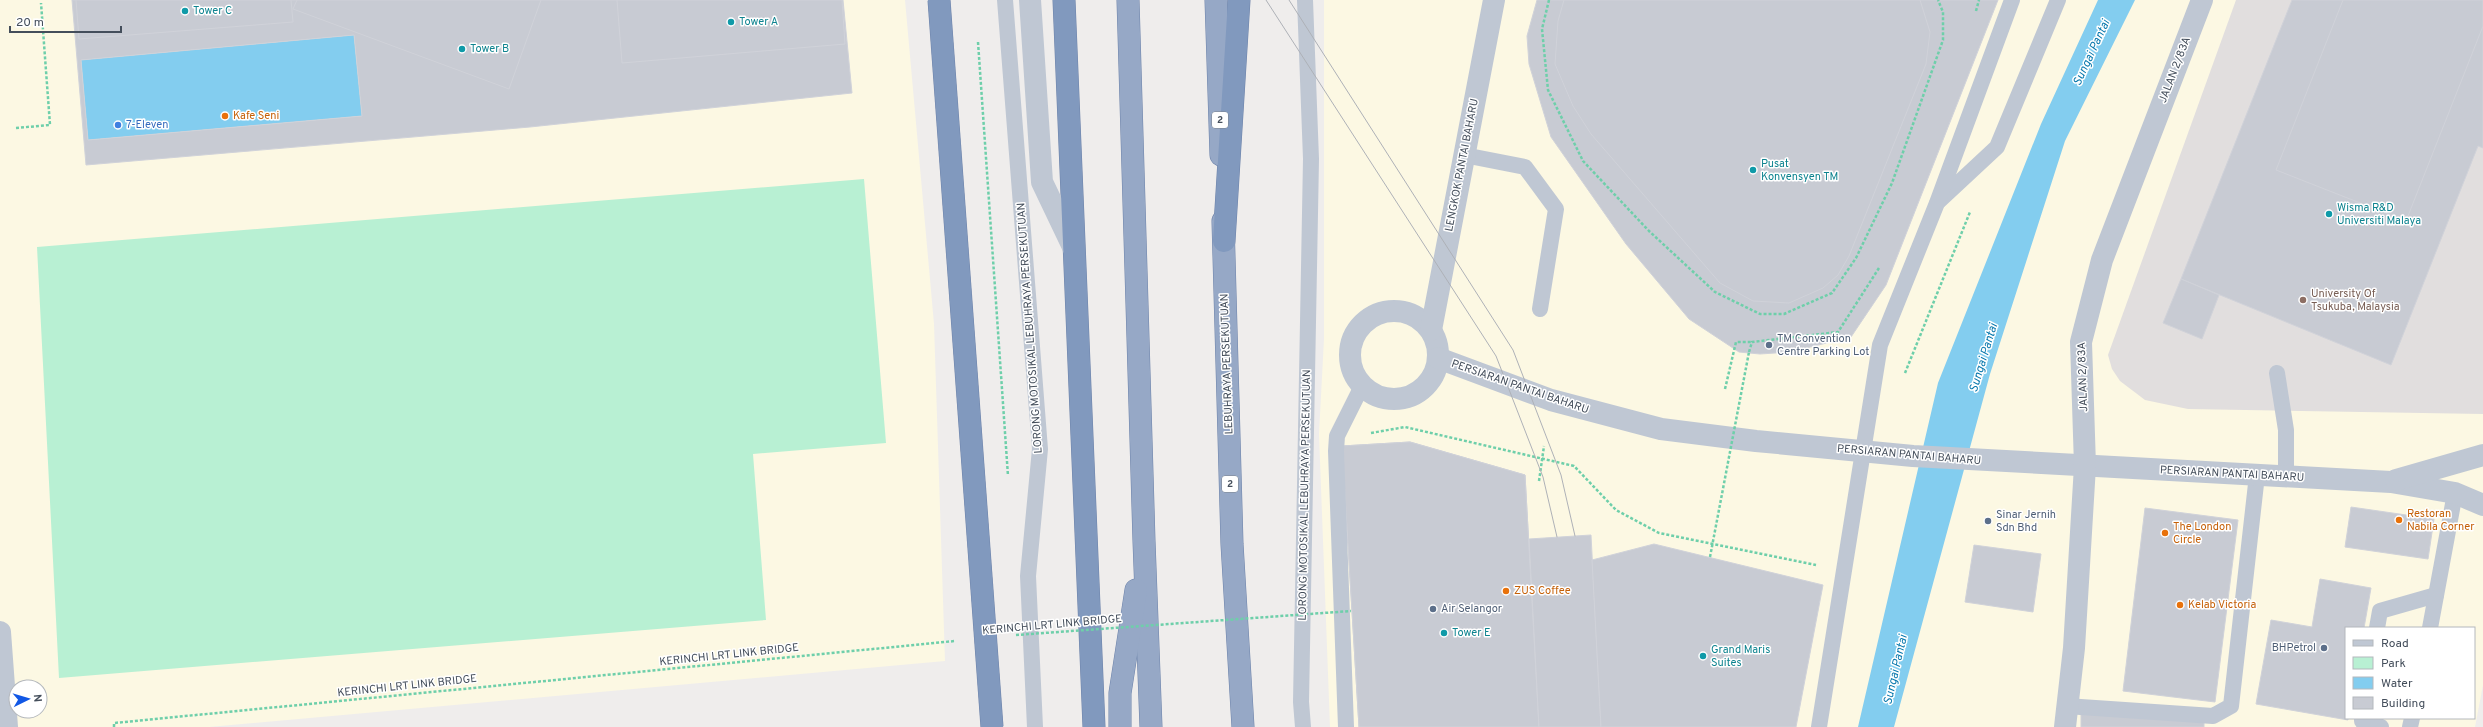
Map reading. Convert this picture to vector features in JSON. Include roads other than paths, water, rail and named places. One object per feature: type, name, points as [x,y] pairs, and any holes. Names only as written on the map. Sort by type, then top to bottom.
[{"type":"highway","points":[[939,0],[992,727]]},
{"type":"highway","points":[[1064,0],[1094,727]]},
{"type":"highway","points":[[1128,0],[1151,727]]},
{"type":"highway","name":"LEBUHRAYA PERSEKUTUAN","points":[[1216,0],[1232,544],[1243,727]]},
{"type":"highway","points":[[1224,241],[1239,0]]},
{"type":"highway","points":[[1120,727],[1120,693],[1144,542]]},
{"type":"street","points":[[1030,0],[1042,182],[1074,249]]},
{"type":"street","name":"LENGKOK PANTAI BAHARU","points":[[1430,330],[1494,0]]},
{"type":"street","name":"JALAN 2/83A","points":[[2066,717],[2074,648],[2085,466],[2081,342],[2102,260],[2202,0]]},
{"type":"street","points":[[1393,310],[1408,312],[1420,319],[1430,330],[1437,344],[1438,358],[1434,372],[1426,385],[1415,394],[1402,399],[1387,399],[1374,394],[1362,386],[1353,374],[1350,359],[1350,345],[1356,331],[1366,320],[1379,313],[1393,310]]},
{"type":"street","name":"PERSIARAN PANTAI BAHARU","points":[[1438,358],[1551,400],[1661,429],[1913,456],[2030,464],[2391,482],[2454,493],[2483,505]]},
{"type":"street","name":"PERSIARAN PANTAI BAHARU","points":[[2391,482],[2483,455]]},
{"type":"street","points":[[0,632],[7,727]]},
{"type":"lane","name":"LORONG MOTOSIKAL LEBUHRAYA PERSEKUTUAN","points":[[1005,0],[1040,449],[1028,576],[1035,727]]},
{"type":"lane","name":"LORONG MOTOSIKAL LEBUHRAYA PERSEKUTUAN","points":[[1302,727],[1301,694],[1311,159],[1305,0]]},
{"type":"lane","points":[[1819,727],[1880,345],[1937,203],[2012,0]]},
{"type":"lane","points":[[1937,203],[1997,147],[2058,0]]},
{"type":"lane","points":[[1464,154],[1525,167],[1556,209],[1540,309]]},
{"type":"lane","points":[[2277,373],[2286,430],[2286,476]]},
{"type":"lane","points":[[1346,727],[1336,451],[1337,436],[1362,386]]},
{"type":"lane","points":[[2066,717],[2213,716],[2231,706],[2257,475]]},
{"type":"lane","points":[[2430,627],[2454,493]]},
{"type":"lane","points":[[2377,627],[2380,611],[2436,595]]},
{"type":"lane","points":[[2362,719],[2362,721],[2381,727]]},
{"type":"water","name":"Sungai Pantai","points":[[2098,0],[2135,0],[2065,141],[1990,374],[1894,727],[1858,727],[1938,383],[2041,124]]},
{"type":"water","points":[[354,35],[362,116],[88,140],[81,60]]},
{"type":"tram line","points":[[1266,0],[1496,356],[1543,477],[1557,537]]},
{"type":"tram line","points":[[1289,0],[1513,350],[1561,475],[1575,536]]},
{"type":"place","name":"Tower C","points":[[185,11]]},
{"type":"place","name":"Tower A","points":[[731,22]]},
{"type":"place","name":"Tower B","points":[[462,49]]},
{"type":"place","name":"Kafe Seni","points":[[225,116]]},
{"type":"place","name":"7-Eleven","points":[[118,125]]},
{"type":"place","name":"Pusat Konvensyen TM","points":[[1753,170]]},
{"type":"place","name":"Wisma R&D Universiti Malaya","points":[[2329,214]]},
{"type":"place","name":"University Of Tsukuba, Malaysia","points":[[2303,300]]},
{"type":"place","name":"TM Convention Centre Parking Lot","points":[[1769,345]]},
{"type":"place","name":"Restoran Nabila Corner","points":[[2399,520]]},
{"type":"place","name":"Sinar Jernih Sdn Bhd","points":[[1988,521]]},
{"type":"place","name":"The London Circle","points":[[2165,533]]},
{"type":"place","name":"ZUS Coffee","points":[[1506,591]]},
{"type":"place","name":"Kelab Victoria","points":[[2180,605]]},
{"type":"place","name":"Air Selangor","points":[[1433,609]]},
{"type":"place","name":"Tower E","points":[[1444,633]]},
{"type":"place","name":"BHPetrol","points":[[2324,648]]},
{"type":"place","name":"Grand Maris Suites","points":[[1703,656]]}]
